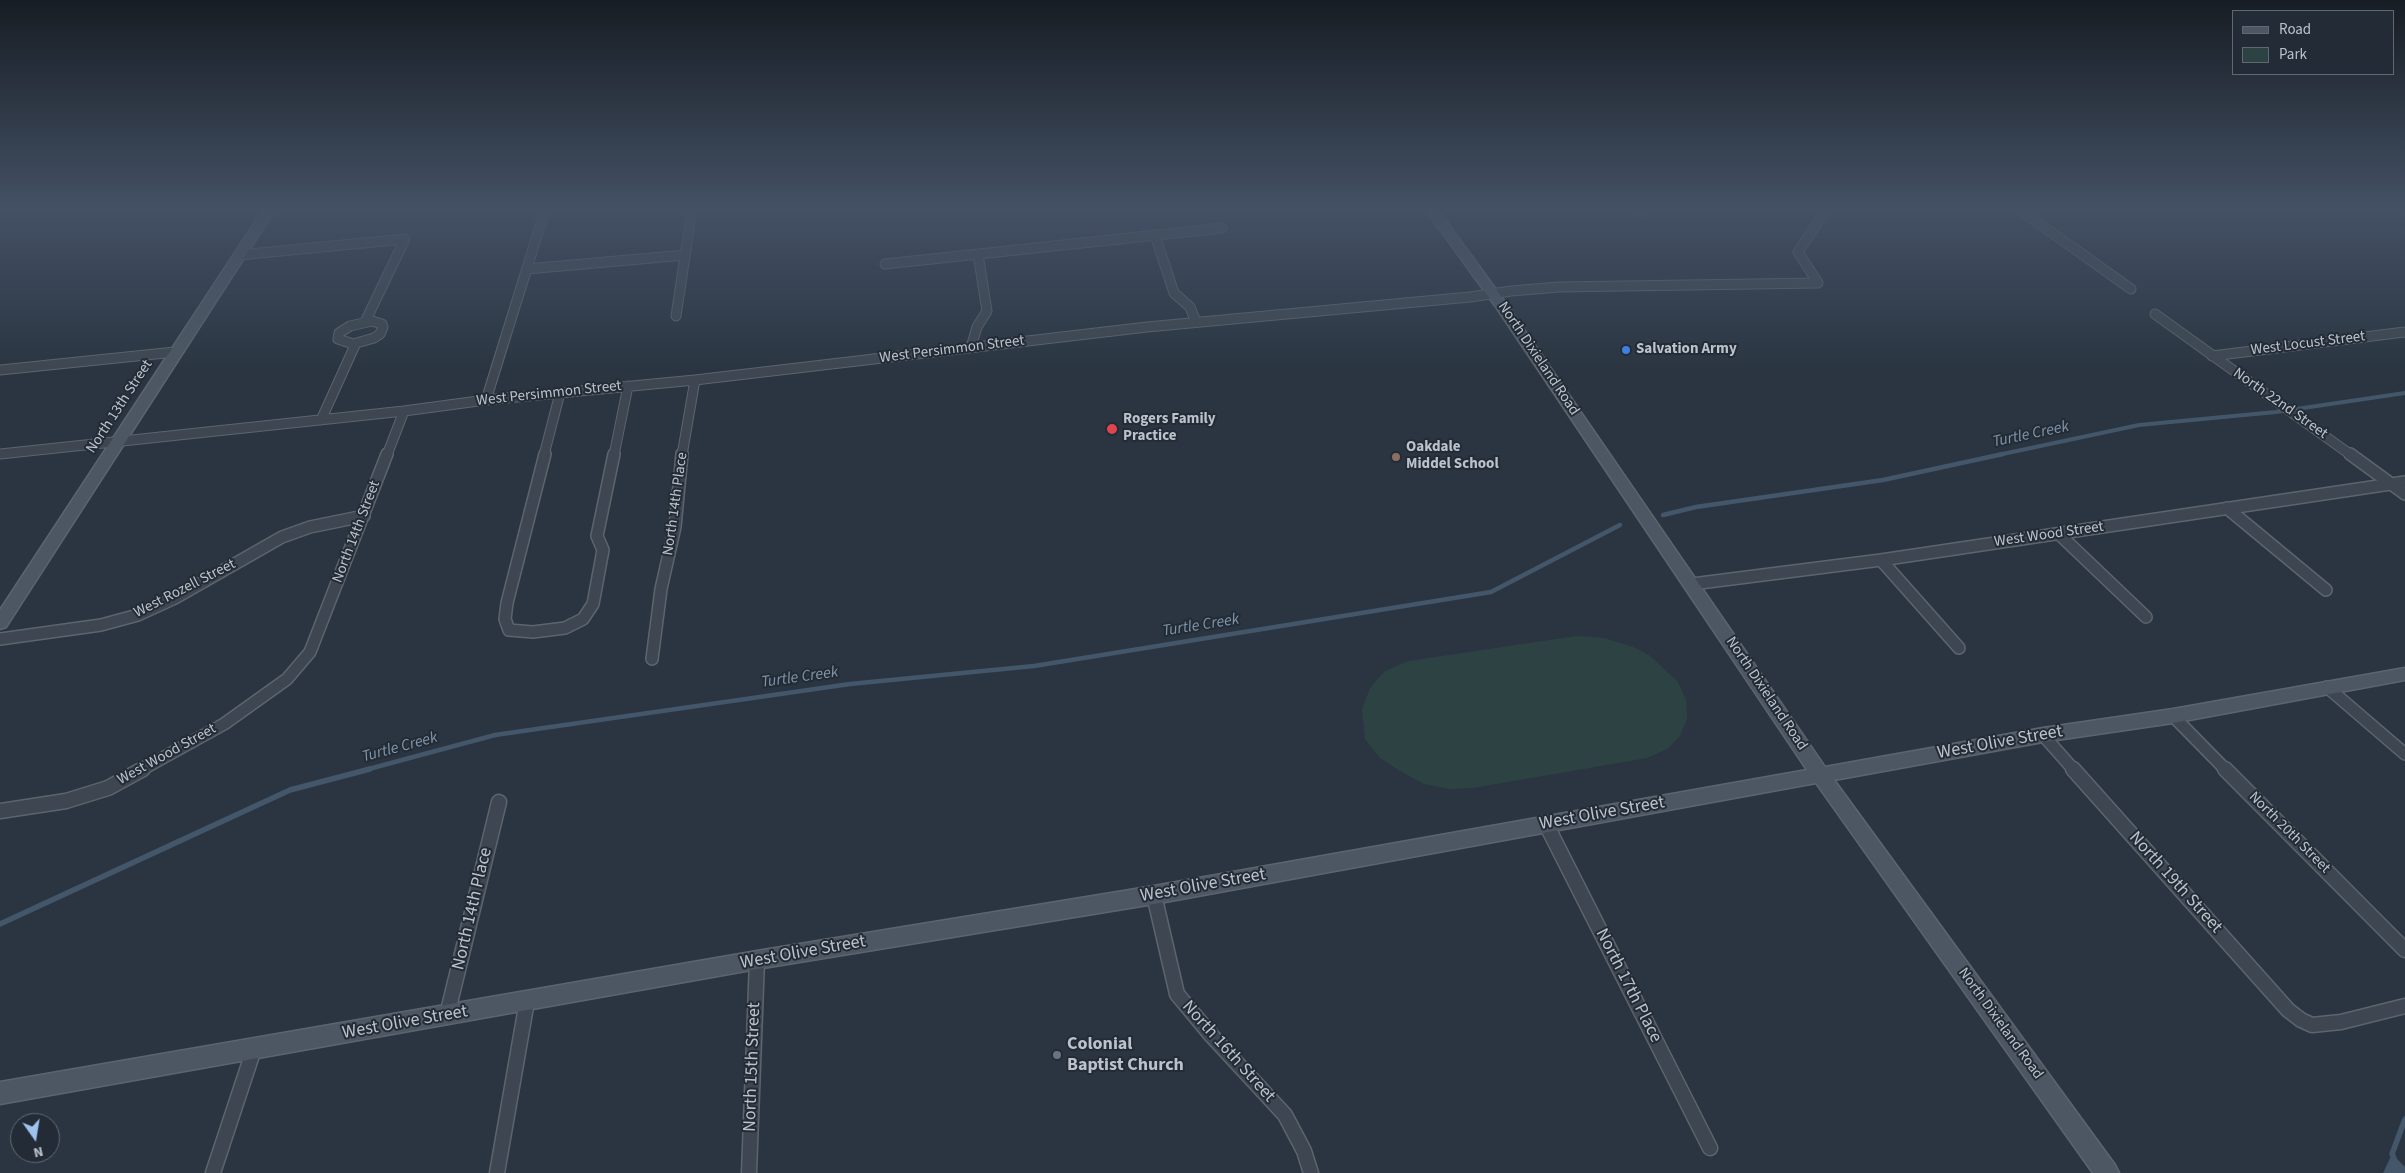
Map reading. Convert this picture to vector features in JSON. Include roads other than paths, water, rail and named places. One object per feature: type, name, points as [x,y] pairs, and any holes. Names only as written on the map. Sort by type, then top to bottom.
[{"type":"main road","name":"North 13th Street","points":[[0,623],[233,265]]},
{"type":"main road","name":"North Dixieland Road","points":[[1472,265],[1692,584],[1820,775],[2107,1173]]},
{"type":"main road","name":"West Olive Street","points":[[0,1093],[757,960],[1154,895],[2043,735],[2173,716],[2327,686],[2405,674]]},
{"type":"street","points":[[365,322],[393,265]]},
{"type":"street","points":[[486,400],[529,265]]},
{"type":"street","points":[[527,270],[582,265]]},
{"type":"street","points":[[676,316],[684,265]]},
{"type":"street","points":[[971,347],[976,327],[987,311],[980,265]]},
{"type":"street","points":[[1165,265],[1174,293],[1190,307],[1196,322]]},
{"type":"street","name":"West Persimmon Street","points":[[0,454],[404,411],[486,400],[695,380],[1196,322],[1559,287],[1818,283],[1806,265]]},
{"type":"street","points":[[2097,265],[2131,289]]},
{"type":"street","name":"North 22nd Street","points":[[2155,314],[2405,494]]},
{"type":"street","points":[[365,322],[382,324],[383,330],[374,338],[356,343],[341,342],[338,336],[350,326],[365,322]]},
{"type":"street","name":"West Locust Street","points":[[2212,356],[2405,332]]},
{"type":"street","points":[[321,420],[356,343]]},
{"type":"street","points":[[0,370],[175,352]]},
{"type":"street","name":"North 14th Place","points":[[652,659],[661,589],[675,527],[679,471],[695,380]]},
{"type":"street","points":[[560,393],[507,603],[504,619],[508,630],[533,632],[565,628],[583,619],[593,604],[603,550],[597,536],[628,386]]},
{"type":"street","name":"North 14th Street","points":[[310,652],[404,411]]},
{"type":"street","name":"West Wood Street","points":[[1692,584],[1882,560],[2405,482]]},
{"type":"street","points":[[2227,508],[2326,590]]},
{"type":"street","name":"West Rozell Street","points":[[0,639],[102,625],[138,615],[174,598],[282,538],[310,527],[364,516]]},
{"type":"street","points":[[2059,534],[2146,617]]},
{"type":"street","points":[[1882,560],[1959,648]]},
{"type":"street","name":"West Wood Street","points":[[0,812],[66,801],[108,788],[224,724],[287,678],[310,652]]},
{"type":"street","points":[[2327,686],[2405,754]]},
{"type":"street","name":"North 20th Street","points":[[2173,716],[2405,950]]},
{"type":"street","name":"North 19th Street","points":[[2043,735],[2288,1010],[2312,1025],[2341,1022],[2405,1006]]},
{"type":"street","name":"North 14th Place","points":[[447,1015],[499,802]]},
{"type":"street","name":"North 17th Place","points":[[1546,824],[1710,1148]]},
{"type":"street","name":"North 16th Street","points":[[1154,895],[1178,994],[1211,1035],[1285,1115],[1304,1151],[1311,1173]]},
{"type":"street","name":"North 15th Street","points":[[749,1173],[757,960]]},
{"type":"street","points":[[497,1173],[527,1001]]},
{"type":"street","points":[[213,1173],[254,1048]]},
{"type":"water","points":[[2392,1154],[2405,1167],[2405,1173],[2383,1173]]},
{"type":"waterway","name":"Turtle Creek","points":[[1998,455],[2139,425],[2276,412],[2405,393]]},
{"type":"waterway","name":"Turtle Creek","points":[[1663,515],[1696,507],[1883,480],[2003,454]]},
{"type":"waterway","name":"Turtle Creek","points":[[365,770],[495,735],[850,684],[1034,666],[1491,592],[1620,525]]},
{"type":"waterway","name":"Turtle Creek","points":[[0,924],[290,790],[370,769]]},
{"type":"waterway","points":[[2394,1158],[2392,1154],[2405,1119]]},
{"type":"place","name":"Salvation Army","points":[[1626,350]]},
{"type":"place","name":"Rogers Family Practice","points":[[1112,429]]},
{"type":"place","name":"Oakdale Middel School","points":[[1396,457]]},
{"type":"place","name":"Colonial Baptist Church","points":[[1057,1055]]}]
